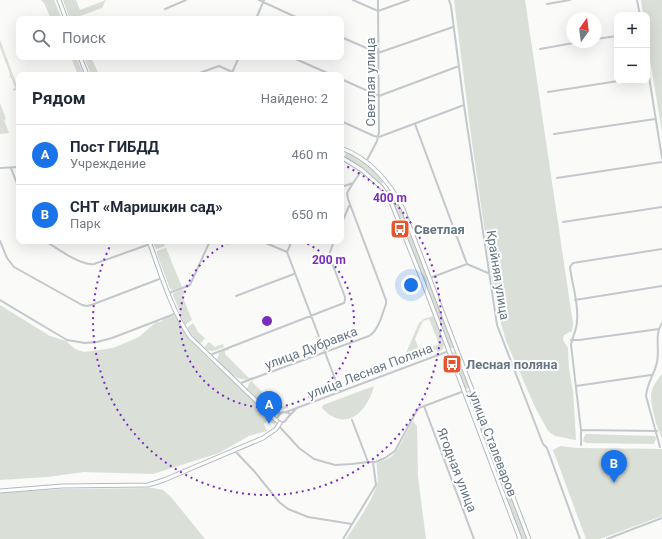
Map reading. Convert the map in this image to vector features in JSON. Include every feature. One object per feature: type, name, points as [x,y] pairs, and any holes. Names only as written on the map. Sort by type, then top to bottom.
[{"type":"main road","points":[[59,0],[65,16]]},
{"type":"main road","points":[[81,60],[86,72]]},
{"type":"main road","name":"улица Сталеваров","points":[[344,150],[366,162],[388,183],[403,208],[529,539]]},
{"type":"main road","name":"улица Сталеваров","points":[[344,159],[362,170],[382,188],[391,202],[520,539]]},
{"type":"main road","points":[[382,188],[388,183]]},
{"type":"main road","points":[[0,491],[62,486],[148,485],[235,451],[267,436],[279,423],[190,337],[177,313],[150,244]]},
{"type":"main road","points":[[448,351],[457,348]]},
{"type":"main road","points":[[464,391],[472,388]]},
{"type":"main road","points":[[504,496],[511,493]]},
{"type":"street","points":[[165,9],[186,0]]},
{"type":"street","points":[[259,0],[294,16]]},
{"type":"street","points":[[353,0],[378,11],[409,0]]},
{"type":"street","name":"Светлая улица","points":[[366,162],[379,137],[378,0]]},
{"type":"street","name":"Крайняя улица","points":[[449,0],[488,273],[498,331],[543,444],[547,448],[580,539]]},
{"type":"street","points":[[547,4],[570,0]]},
{"type":"street","points":[[637,0],[639,12]]},
{"type":"street","points":[[257,16],[264,1]]},
{"type":"street","points":[[344,38],[378,53],[453,27]]},
{"type":"street","points":[[602,38],[614,36]]},
{"type":"street","points":[[540,49],[566,44]]},
{"type":"street","points":[[202,72],[219,66],[232,72],[238,60]]},
{"type":"street","points":[[298,60],[325,72]]},
{"type":"street","points":[[344,80],[379,96],[459,66]]},
{"type":"street","points":[[548,92],[614,82]]},
{"type":"street","points":[[649,84],[662,158]]},
{"type":"street","points":[[344,122],[379,137],[464,105]]},
{"type":"street","points":[[554,134],[655,120]]},
{"type":"street","points":[[415,124],[467,264]]},
{"type":"street","points":[[557,178],[662,162]]},
{"type":"street","points":[[0,168],[16,167]]},
{"type":"street","points":[[11,168],[16,181]]},
{"type":"street","points":[[344,186],[353,183],[362,170]]},
{"type":"street","name":"улица Дубравка","points":[[238,384],[325,353],[373,333],[386,304],[385,297],[347,196],[353,183]]},
{"type":"street","points":[[344,218],[350,205]]},
{"type":"street","points":[[563,222],[662,207]]},
{"type":"street","points":[[0,241],[7,258],[14,267],[82,305],[87,306],[94,304],[163,278]]},
{"type":"street","points":[[50,244],[80,262],[89,265],[144,244]]},
{"type":"street","points":[[169,293],[190,285],[209,244]]},
{"type":"street","points":[[268,244],[287,252]]},
{"type":"street","points":[[291,244],[287,252],[294,274],[340,392]]},
{"type":"street","points":[[208,355],[344,303],[345,297],[329,255],[333,244]]},
{"type":"street","points":[[581,445],[581,430],[571,353],[571,340],[578,319],[570,267],[573,263],[662,249]]},
{"type":"street","points":[[430,278],[467,264],[488,273]]},
{"type":"street","points":[[236,296],[294,274]]},
{"type":"street","points":[[575,300],[662,286]]},
{"type":"street","points":[[0,300],[67,340],[84,343],[97,342],[112,338],[177,313]]},
{"type":"street","points":[[660,447],[657,431],[646,396],[647,389],[657,362],[659,329],[662,324]]},
{"type":"street","points":[[571,340],[659,329]]},
{"type":"street","name":"улица Лесная Поляна","points":[[267,412],[286,412],[448,351]]},
{"type":"street","points":[[576,386],[652,375]]},
{"type":"street","points":[[281,413],[278,416],[279,423],[299,448],[314,459],[335,465],[373,462],[385,458],[395,451],[416,412],[420,408],[464,391]]},
{"type":"street","name":"Ягодная улица","points":[[424,406],[474,539]]},
{"type":"street","name":"улица Лесная Поляна","points":[[279,423],[284,422],[297,408]]},
{"type":"street","points":[[286,412],[290,415]]},
{"type":"street","points":[[352,420],[368,462]]},
{"type":"street","points":[[581,430],[657,431]]},
{"type":"street","points":[[235,451],[254,471],[278,502],[288,509],[308,517],[352,524]]},
{"type":"street","points":[[343,539],[376,485],[373,462]]},
{"type":"street","points":[[606,539],[662,518]]},
{"type":"shaded area","points":[[41,0],[54,0],[61,16],[50,16],[44,3]]},
{"type":"shaded area","points":[[63,0],[76,0],[80,10],[106,0],[102,8],[80,16],[69,16]]},
{"type":"shaded area","points":[[454,0],[525,0],[573,324],[572,331],[564,335],[563,340],[568,348],[569,369],[573,391],[576,440],[555,436],[548,431],[535,407],[506,341],[499,316],[492,281],[472,143]]},
{"type":"shaded area","points":[[641,0],[662,0],[662,132],[650,60],[650,12],[643,12]]},
{"type":"shaded area","points":[[0,40],[16,83],[16,90],[13,91],[15,88],[11,77],[9,78],[10,74],[0,47]]},
{"type":"shaded area","points":[[72,60],[77,60],[83,72],[77,72]]},
{"type":"shaded area","points":[[85,60],[92,60],[98,72],[90,72]]},
{"type":"shaded area","points":[[0,103],[6,119],[4,120],[9,133],[0,134]]},
{"type":"shaded area","points":[[346,153],[351,154],[366,164],[383,180],[383,183],[381,184],[358,165],[346,158]]},
{"type":"shaded area","points":[[389,189],[401,207],[454,345],[453,348],[449,347],[397,212],[386,190]]},
{"type":"shaded area","points":[[154,244],[164,244],[165,246],[156,249]]},
{"type":"shaded area","points":[[166,248],[182,287],[173,290],[170,289],[157,254],[157,251]]},
{"type":"shaded area","points":[[183,289],[185,294],[182,295],[192,320],[185,325],[173,295],[175,292]]},
{"type":"shaded area","points":[[0,305],[50,336],[66,341],[75,349],[84,352],[113,348],[139,337],[156,322],[161,322],[171,316],[175,316],[189,340],[275,422],[275,425],[268,420],[264,424],[267,431],[249,436],[219,453],[153,474],[84,472],[47,477],[0,480]]},
{"type":"shaded area","points":[[433,316],[444,344],[443,349],[438,352],[436,349],[431,351],[429,355],[426,356],[423,351],[439,344],[429,319],[423,321],[415,339],[420,352],[421,351],[423,355],[422,358],[403,365],[402,362],[419,323],[424,319]]},
{"type":"shaded area","points":[[193,323],[198,332],[205,338],[200,344],[187,328]]},
{"type":"shaded area","points":[[209,342],[215,347],[223,344],[224,347],[211,351],[204,347]]},
{"type":"shaded area","points":[[228,348],[229,350],[225,351],[225,354],[249,378],[253,378],[242,379],[237,378],[217,360],[219,353]]},
{"type":"shaded area","points":[[454,352],[457,354],[469,388],[464,388],[452,355]]},
{"type":"shaded area","points":[[662,374],[662,438],[652,406],[651,393],[656,381]]},
{"type":"shaded area","points":[[254,380],[252,382],[279,408],[287,405],[288,408],[276,411],[265,406],[247,388],[250,382]]},
{"type":"shaded area","points":[[374,386],[371,396],[361,411],[347,419],[339,419],[322,408],[323,405]]},
{"type":"shaded area","points":[[470,390],[497,459],[494,462],[492,461],[466,394],[466,391]]},
{"type":"shaded area","points":[[413,421],[417,426],[418,477],[426,539],[346,539],[375,491],[378,482],[377,463],[389,458],[396,452]]},
{"type":"shaded area","points":[[586,434],[655,436],[656,438],[654,444],[586,443],[583,441]]},
{"type":"shaded area","points":[[560,446],[578,448],[662,449],[662,516],[600,539],[586,539],[553,450]]},
{"type":"shaded area","points":[[497,464],[509,492],[505,494],[494,468]]},
{"type":"shaded area","points":[[152,488],[163,490],[171,497],[205,539],[0,539],[0,493],[60,489]]},
{"type":"shaded area","points":[[509,495],[511,496],[527,539],[521,539],[505,498]]},
{"type":"place","name":"Светлая","points":[[400,229]]},
{"type":"place","name":"Лесная поляна","points":[[452,364]]},
{"type":"place","name":"Пост ГИБДД","points":[[269,424]]},
{"type":"place","name":"СНТ «Маришкин сад»","points":[[614,483]]}]
